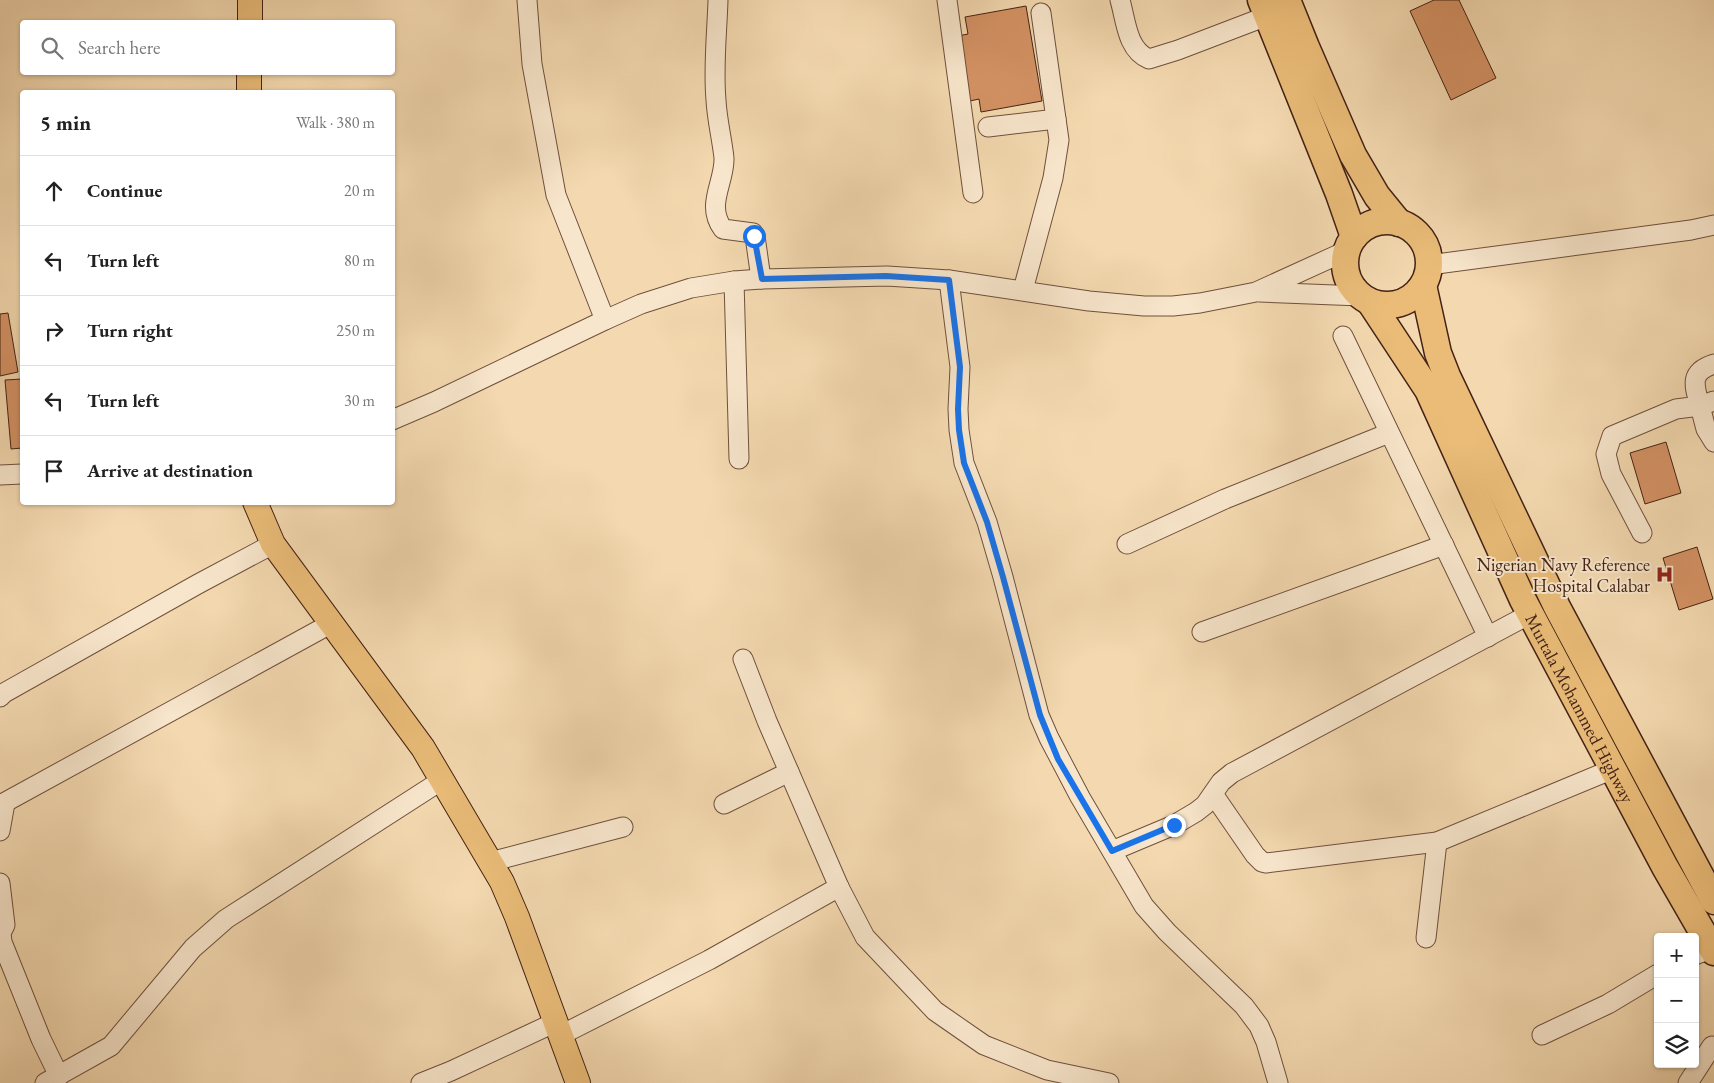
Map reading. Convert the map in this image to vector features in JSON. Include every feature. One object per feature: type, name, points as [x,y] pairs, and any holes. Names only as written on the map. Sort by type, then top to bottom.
[{"type":"highway","points":[[1288,0],[1353,155],[1377,196],[1398,223]]},
{"type":"highway","points":[[1264,8],[1339,194],[1350,244],[1345,271],[1354,289],[1365,299],[1383,305],[1402,302],[1414,295],[1426,275],[1428,252],[1423,241],[1415,231],[1398,223],[1386,221],[1374,223],[1363,228],[1350,244]]},
{"type":"highway","name":"Murtala Mohammed Highway","points":[[1426,275],[1438,353],[1460,402],[1557,607],[1714,900]]},
{"type":"highway","name":"Murtala Mohammed Highway","points":[[1365,299],[1428,390],[1530,614],[1665,867],[1707,952]]},
{"type":"main road","points":[[250,0],[250,20]]},
{"type":"main road","points":[[249,75],[249,90]]},
{"type":"main road","points":[[256,505],[273,544],[423,748],[502,882],[517,917],[578,1083]]},
{"type":"street","points":[[526,0],[533,72],[556,195],[605,320]]},
{"type":"street","points":[[718,0],[716,99],[724,159],[715,197],[716,209],[720,225],[723,229],[753,233],[762,279]]},
{"type":"street","points":[[947,0],[973,193]]},
{"type":"street","points":[[1120,0],[1132,46],[1140,55],[1149,59],[1178,50],[1264,8]]},
{"type":"street","points":[[1023,290],[1053,178],[1059,140],[1041,14]]},
{"type":"street","points":[[988,127],[1056,119]]},
{"type":"street","points":[[1426,275],[1692,230],[1714,224]]},
{"type":"street","points":[[1256,292],[1350,244]]},
{"type":"street","points":[[395,419],[641,304],[691,288],[734,281],[886,276],[949,280],[1089,301],[1144,306],[1173,306],[1200,303],[1256,292],[1365,299]]},
{"type":"street","points":[[949,280],[960,367],[958,409],[964,463],[987,522],[1040,715],[1058,759],[1144,906],[1167,932],[1244,1006],[1259,1026],[1266,1042],[1278,1083]]},
{"type":"street","points":[[734,281],[739,459]]},
{"type":"street","points":[[1343,336],[1488,637]]},
{"type":"street","points":[[1714,364],[1704,367],[1696,374],[1694,386],[1707,404],[1706,429],[1714,442]]},
{"type":"street","points":[[1642,534],[1611,474],[1606,454],[1612,436],[1676,409],[1707,404]]},
{"type":"street","points":[[1126,544],[1226,499],[1389,433]]},
{"type":"street","points":[[0,475],[20,474]]},
{"type":"street","points":[[0,697],[190,588],[273,544]]},
{"type":"street","points":[[1202,632],[1444,545]]},
{"type":"street","points":[[1112,851],[1174,825],[1205,805],[1221,782],[1232,773],[1530,614]]},
{"type":"street","points":[[0,831],[2,804],[332,622]]},
{"type":"street","points":[[743,659],[767,721],[839,887],[865,937],[935,1010],[984,1045],[1047,1070],[1109,1083]]},
{"type":"street","points":[[1213,794],[1255,854],[1262,862],[1266,863],[1437,842],[1613,769]]},
{"type":"street","points":[[724,804],[789,772]]},
{"type":"street","points":[[0,883],[5,925],[1,933],[2,942],[41,1039],[52,1079],[111,1046],[193,948],[226,919],[442,780]]},
{"type":"street","points":[[490,862],[623,827]]},
{"type":"street","points":[[1426,938],[1437,842]]},
{"type":"street","points":[[421,1083],[558,1028],[709,960],[839,887]]},
{"type":"street","points":[[1542,1035],[1608,1004],[1654,976]]},
{"type":"street","points":[[1688,1083],[1712,1046]]},
{"type":"building","points":[[1434,0],[1459,0],[1496,78],[1451,100],[1410,11]]},
{"type":"building","points":[[1026,6],[1042,101],[981,112],[979,99],[970,101],[958,36],[968,34],[965,17]]},
{"type":"building","points":[[8,313],[18,372],[0,376],[0,314]]},
{"type":"building","points":[[20,379],[20,448],[11,449],[5,380]]},
{"type":"building","points":[[1666,442],[1681,493],[1645,504],[1630,453]]},
{"type":"building","points":[[1697,547],[1713,599],[1679,610],[1663,558]]},
{"type":"place","name":"Nigerian Navy Reference Hospital Calabar","points":[[1664,574]]},
{"type":"route","points":[[754,236],[762,279],[886,276],[949,280],[960,367],[958,409],[964,463],[987,522],[1048,738],[1058,759],[1112,851],[1174,825]]}]
